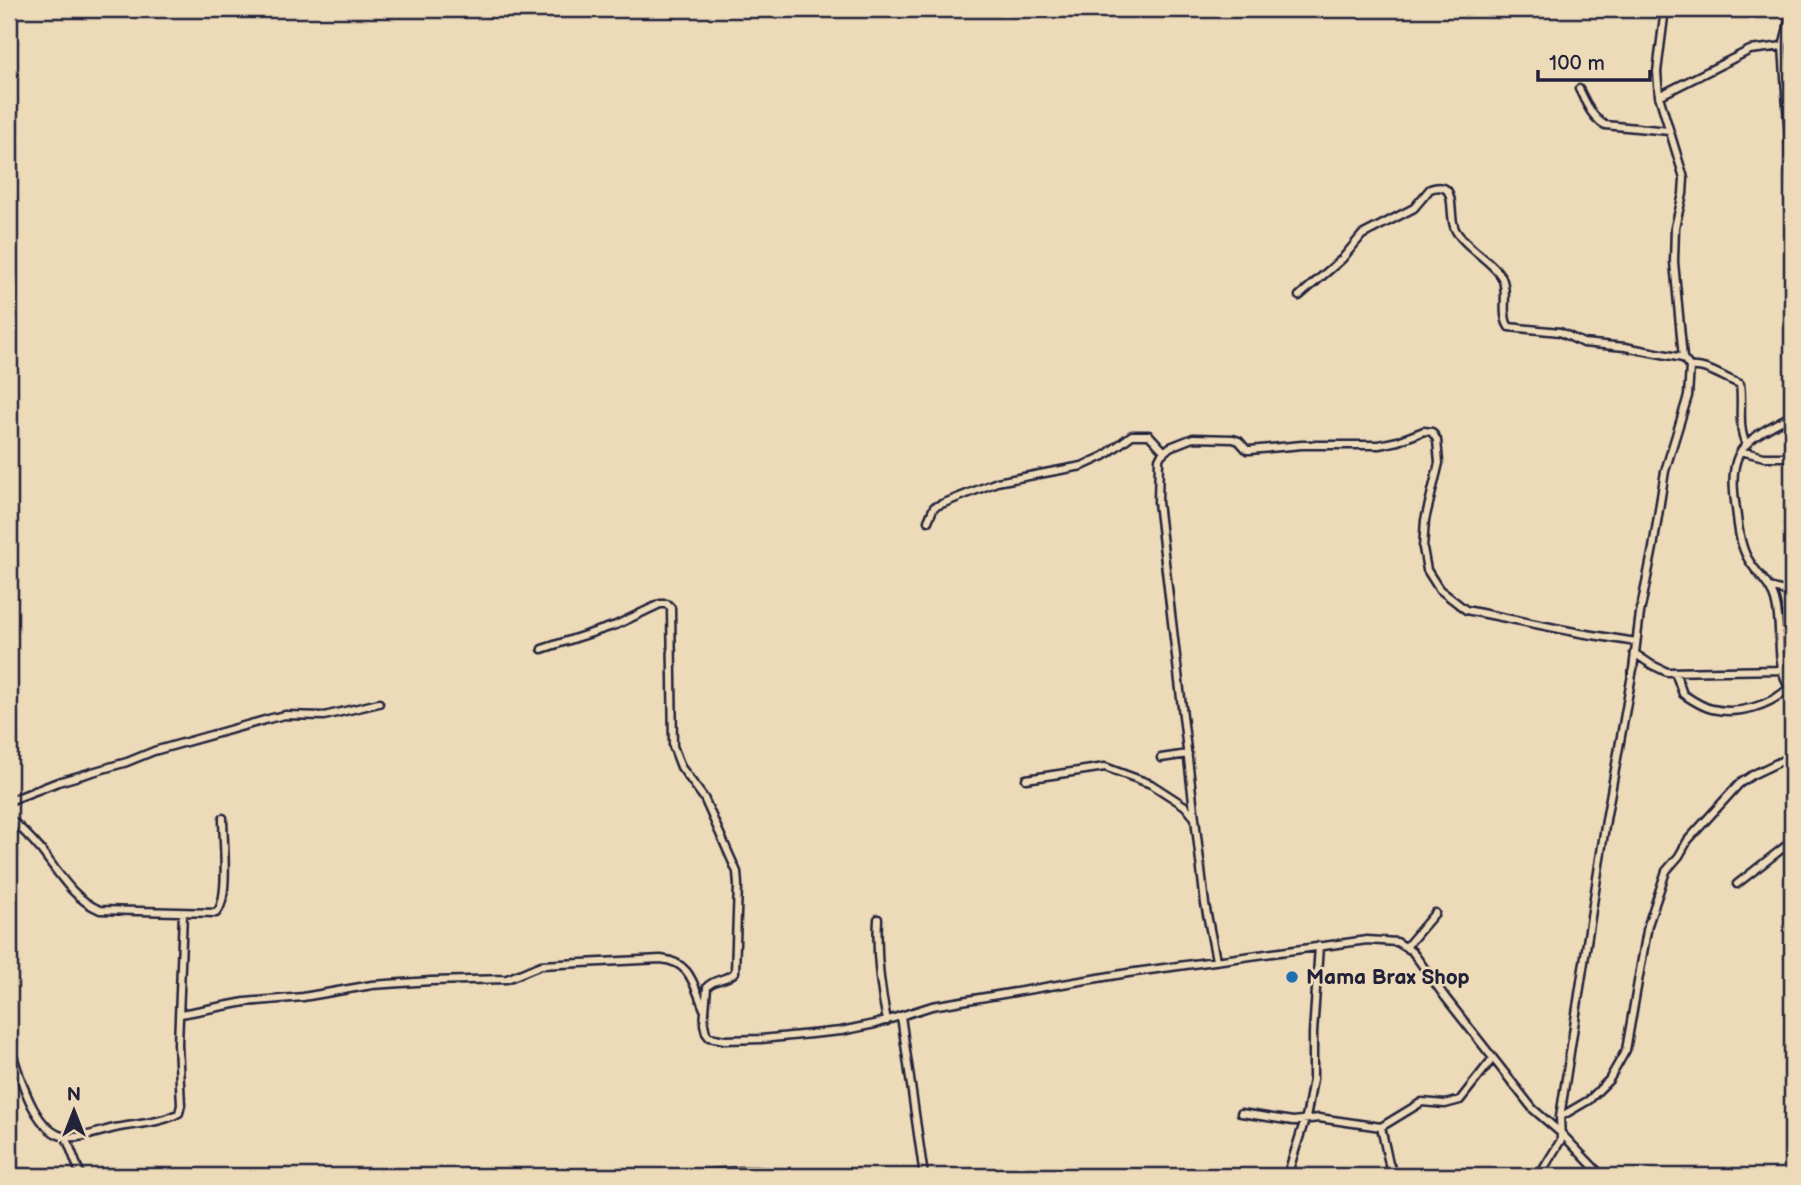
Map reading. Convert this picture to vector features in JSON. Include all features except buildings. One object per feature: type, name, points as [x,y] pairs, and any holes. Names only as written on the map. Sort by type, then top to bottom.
[{"type":"street","points":[[1539,1176],[1562,1134],[1560,1117],[1606,820],[1665,471],[1688,396],[1690,367],[1683,358],[1675,262],[1675,227],[1684,178],[1659,96],[1657,72],[1665,9]]},
{"type":"street","points":[[1792,11],[1783,46],[1792,186]]},
{"type":"street","points":[[1659,96],[1751,50],[1783,46]]},
{"type":"street","points":[[1579,89],[1598,121],[1605,125],[1669,131]]},
{"type":"street","points":[[1299,296],[1342,259],[1362,234],[1414,208],[1430,189],[1443,188],[1452,197],[1451,219],[1454,229],[1501,275],[1509,327],[1560,332],[1583,343],[1625,347],[1683,358]]},
{"type":"street","points":[[1792,219],[1792,226]]},
{"type":"street","points":[[1690,367],[1707,368],[1740,384],[1742,428],[1746,444]]},
{"type":"street","points":[[1675,672],[1683,694],[1712,709],[1758,707],[1791,691],[1782,670],[1776,602],[1769,587],[1746,557],[1740,539],[1732,487],[1733,467],[1746,444],[1792,415]]},
{"type":"street","points":[[1216,960],[1205,904],[1157,502],[1159,459],[1164,451],[1193,438],[1233,439],[1240,441],[1250,450],[1302,444],[1379,445],[1424,431],[1432,432],[1437,440],[1438,463],[1425,520],[1423,548],[1427,570],[1439,589],[1466,610],[1636,642]]},
{"type":"street","points":[[928,521],[934,507],[997,482],[1082,466],[1104,456],[1132,435],[1149,435],[1164,451]]},
{"type":"street","points":[[1741,450],[1764,457],[1792,457]]},
{"type":"street","points":[[1769,587],[1792,593]]},
{"type":"street","points":[[542,649],[616,625],[660,604],[667,604],[671,608],[673,746],[676,757],[704,798],[738,878],[735,972],[732,976],[710,984],[705,995],[706,1033],[709,1037],[725,1040],[841,1031],[887,1021],[932,1006],[999,993],[1216,960],[1379,939],[1397,942],[1418,959],[1533,1109],[1562,1134],[1602,1176]]},
{"type":"street","points":[[1634,653],[1660,670],[1675,672],[1782,670]]},
{"type":"street","points":[[9,801],[154,751],[272,718],[285,715],[324,716],[379,703]]},
{"type":"street","points":[[1161,758],[1188,754]]},
{"type":"street","points":[[1560,1117],[1589,1100],[1599,1090],[1626,1050],[1648,925],[1666,871],[1679,856],[1688,839],[1739,784],[1792,756]]},
{"type":"street","points":[[1026,779],[1105,767],[1160,789],[1185,806],[1196,820]]},
{"type":"street","points":[[9,818],[25,831],[63,880],[90,906],[100,910],[183,914],[216,913],[221,907],[223,818]]},
{"type":"street","points":[[1737,884],[1792,841]]},
{"type":"street","points":[[1406,947],[1435,913]]},
{"type":"street","points":[[9,1043],[26,1093],[39,1118],[49,1129],[66,1138],[179,1113],[181,1105],[178,1044],[183,914]]},
{"type":"street","points":[[878,919],[881,992],[887,1021]]},
{"type":"street","points":[[1287,1176],[1305,1119],[1313,1079],[1319,946]]},
{"type":"street","points":[[181,1014],[245,1002],[303,997],[372,985],[507,979],[541,965],[661,959],[673,960],[682,965],[689,974],[705,1010]]},
{"type":"street","points":[[901,1016],[924,1176]]},
{"type":"street","points":[[1241,1112],[1293,1121],[1319,1118],[1381,1126],[1422,1102],[1445,1104],[1460,1100],[1493,1058]]},
{"type":"street","points":[[1381,1126],[1389,1164],[1397,1174]]},
{"type":"street","points":[[66,1138],[81,1176]]},
{"type":"street","points":[[684,1176],[748,1170],[792,1176]]},
{"type":"place","name":"Mama Brax Shop","points":[[1292,977]]}]
